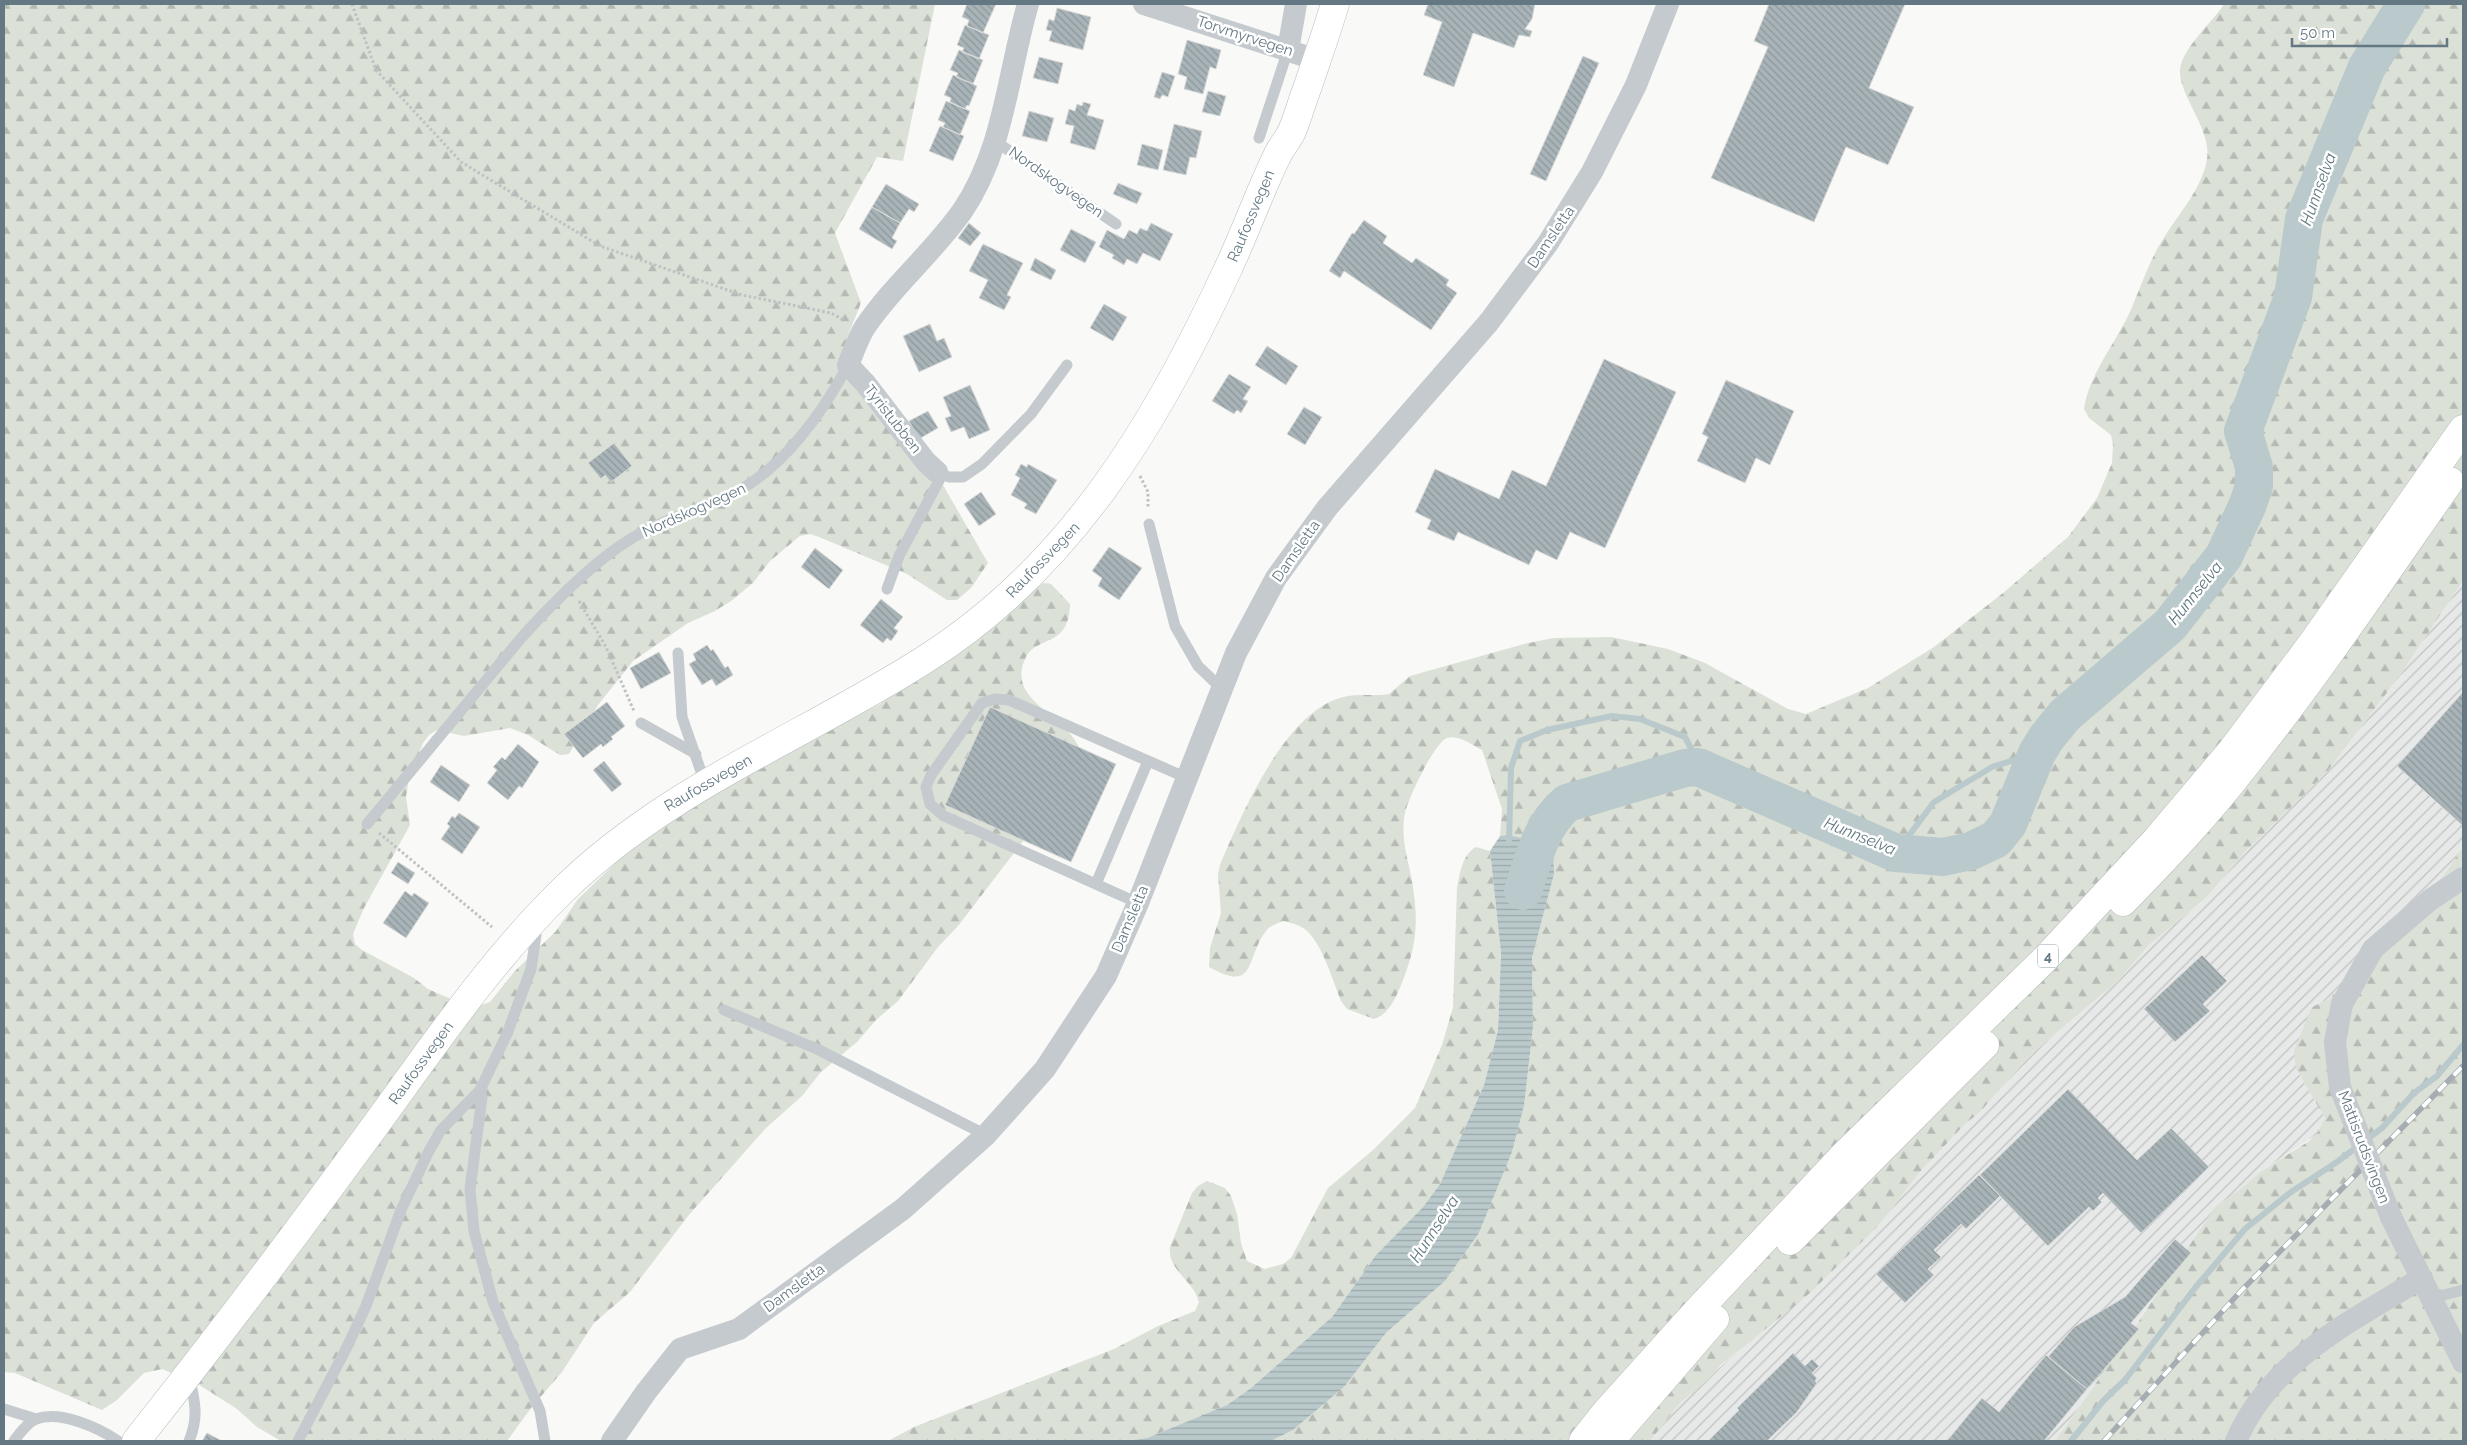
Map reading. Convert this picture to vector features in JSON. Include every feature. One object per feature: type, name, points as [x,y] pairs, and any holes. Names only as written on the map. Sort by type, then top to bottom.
[{"type":"main road","name":"Raufossvegen","points":[[136,1441],[189,1374],[372,1130],[422,1059],[494,966],[561,891],[620,840],[705,783],[864,697],[925,660],[989,614],[1018,588],[1063,542],[1087,513],[1128,454],[1164,394],[1222,282],[1268,145],[1291,133],[1303,55],[1318,4]]},
{"type":"main road","name":"Raufossvegen","points":[[1303,55],[1335,4]]},
{"type":"main road","name":"4","points":[[1584,1441],[1606,1412],[1693,1316],[1843,1156],[2046,958],[2156,840],[2238,743],[2313,642],[2463,429]]},
{"type":"main road","name":"4","points":[[1610,1441],[1715,1320],[1767,1265],[2166,858],[2244,768],[2340,637],[2463,462]]},
{"type":"street","name":"Nordskogvegen","points":[[848,365],[864,329],[963,209],[980,178],[995,140],[1028,4]]},
{"type":"street","name":"Torvmyrvegen","points":[[1144,4],[1303,55]]},
{"type":"street","points":[[1296,4],[1303,55]]},
{"type":"street","name":"Damsletta","points":[[612,1441],[646,1392],[680,1349],[739,1329],[903,1209],[986,1135],[1045,1069],[1106,976],[1138,903],[1236,653],[1272,587],[1298,546],[1326,508],[1484,329],[1548,243],[1592,172],[1636,84],[1668,4]]},
{"type":"street","name":"Tyristubben","points":[[848,365],[865,383],[926,462],[940,474]]},
{"type":"street","name":"Mattisrudsvingen","points":[[2463,878],[2430,900],[2373,949],[2342,1004],[2335,1042],[2340,1087],[2391,1217],[2463,1362]]},
{"type":"street","points":[[2236,1441],[2266,1390],[2318,1341],[2422,1278]]},
{"type":"lane","name":"Nordskogvegen","points":[[995,140],[1116,224]]},
{"type":"lane","name":"Nordskogvegen","points":[[367,824],[522,637],[571,587],[627,541],[644,531],[679,514],[731,495],[763,476],[792,447],[840,381],[848,365]]},
{"type":"lane","points":[[887,589],[899,556],[940,474],[963,477],[982,464],[1031,414],[1067,365]]},
{"type":"lane","points":[[1148,524],[1175,626],[1198,666],[1222,689]]},
{"type":"lane","points":[[678,653],[682,717],[705,783]]},
{"type":"lane","points":[[1138,903],[944,816],[930,804],[926,787],[931,775],[982,703],[994,699],[1009,700],[1188,778]]},
{"type":"lane","points":[[641,723],[696,754]]},
{"type":"lane","points":[[1096,884],[1148,761]]},
{"type":"lane","points":[[298,1441],[366,1306],[401,1210],[429,1151],[442,1130],[480,1090],[507,1034],[532,969],[536,935],[531,923]]},
{"type":"lane","points":[[724,1010],[817,1049],[986,1135]]},
{"type":"lane","points":[[480,1090],[482,1098],[470,1189],[474,1231],[492,1302],[540,1411],[545,1441]]},
{"type":"lane","points":[[2432,1298],[2463,1290]]},
{"type":"lane","points":[[189,1374],[196,1405],[195,1426],[190,1441]]},
{"type":"lane","points":[[4,1409],[36,1419],[53,1417],[81,1422],[118,1441]]},
{"type":"lane","points":[[14,1441],[20,1432],[36,1419]]},
{"type":"path","points":[[352,4],[376,70],[461,162],[600,246],[742,294],[831,314],[864,329]]},
{"type":"path","points":[[1128,454],[1148,492],[1148,524]]},
{"type":"path","points":[[571,587],[606,646],[641,723]]},
{"type":"path","points":[[367,824],[492,927]]},
{"type":"shaded area","points":[[2463,581],[2463,847],[2445,873],[2329,999],[2312,1007],[2296,1069],[2325,1118],[2316,1135],[2260,1172],[2183,1253],[2120,1349],[2055,1441],[1650,1441],[1680,1403],[1879,1225],[1920,1172],[1965,1124],[1980,1112],[2030,1055],[2118,981],[2149,945],[2207,897],[2244,853],[2327,772],[2398,678]]},
{"type":"green space","points":[[4,4],[935,4],[903,161],[877,157],[835,233],[861,303],[847,338],[848,358],[936,473],[988,563],[971,588],[957,600],[947,600],[907,574],[819,537],[810,534],[800,536],[770,561],[753,583],[731,601],[715,611],[688,623],[633,661],[598,705],[569,754],[560,755],[528,735],[510,728],[464,736],[437,730],[429,735],[423,743],[409,778],[406,797],[410,825],[364,908],[353,934],[355,944],[362,950],[414,978],[428,989],[472,1008],[490,1002],[514,972],[556,931],[578,899],[633,846],[682,812],[783,752],[880,704],[990,627],[1043,583],[1051,584],[1070,604],[1068,618],[1059,634],[1031,650],[1026,657],[1021,671],[1023,684],[1028,694],[1037,704],[1058,722],[1076,742],[1086,767],[1024,840],[958,926],[938,947],[898,1001],[876,1020],[857,1042],[820,1073],[802,1096],[765,1129],[688,1216],[630,1292],[594,1323],[562,1372],[531,1408],[507,1441],[281,1441],[257,1427],[237,1409],[198,1384],[162,1369],[144,1373],[117,1400],[102,1410],[15,1373],[4,1372]]},
{"type":"green space","points":[[2224,4],[2463,4],[2463,581],[2398,678],[2327,772],[2244,853],[2207,897],[2149,945],[2118,981],[2030,1055],[1980,1112],[1965,1124],[1920,1172],[1879,1225],[1810,1293],[1721,1365],[1709,1379],[1680,1403],[1650,1441],[1271,1441],[1293,1430],[1344,1387],[1386,1333],[1445,1281],[1479,1233],[1512,1152],[1524,1106],[1533,1027],[1532,958],[1554,874],[1508,835],[1500,836],[1502,809],[1482,750],[1456,737],[1447,738],[1435,750],[1429,760],[1416,784],[1405,813],[1403,830],[1414,896],[1415,934],[1406,971],[1388,1010],[1374,1019],[1347,1009],[1341,1001],[1327,964],[1313,937],[1302,927],[1283,921],[1267,929],[1259,941],[1248,969],[1243,975],[1235,977],[1224,974],[1209,967],[1210,948],[1221,913],[1218,874],[1220,865],[1239,821],[1281,747],[1298,726],[1317,710],[1337,699],[1350,696],[1389,694],[1410,676],[1524,644],[1553,638],[1611,637],[1668,649],[1705,663],[1788,709],[1806,714],[1868,688],[1934,647],[2003,593],[2068,537],[2097,498],[2112,463],[2113,445],[2111,435],[2089,418],[2084,409],[2087,396],[2096,372],[2129,314],[2157,249],[2195,192],[2204,170],[2207,159],[2205,136],[2184,90],[2180,69],[2182,61],[2192,44]]},
{"type":"green space","points":[[1476,847],[1490,851],[1501,953],[1498,1030],[1484,1085],[1440,1184],[1423,1207],[1376,1255],[1332,1317],[1251,1388],[1227,1405],[1147,1438],[1126,1441],[888,1441],[914,1427],[1114,1349],[1158,1326],[1195,1311],[1199,1302],[1192,1288],[1173,1262],[1170,1255],[1170,1247],[1192,1193],[1198,1186],[1207,1181],[1225,1188],[1231,1196],[1237,1214],[1241,1243],[1247,1261],[1265,1269],[1283,1264],[1291,1258],[1328,1188],[1373,1150],[1415,1108],[1442,1045],[1453,1007],[1457,888],[1465,860],[1471,850]]},
{"type":"green space","points":[[2463,847],[2463,1441],[2055,1441],[2120,1349],[2216,1206],[2246,1185],[2260,1172],[2316,1135],[2325,1118],[2296,1069],[2294,1050],[2312,1007],[2329,999],[2445,873]]},
{"type":"water","points":[[1508,835],[1539,842],[1553,850],[1554,874],[1532,958],[1533,1027],[1524,1106],[1512,1152],[1479,1233],[1445,1281],[1386,1333],[1344,1387],[1293,1430],[1271,1441],[1126,1441],[1147,1438],[1227,1405],[1251,1388],[1332,1317],[1376,1255],[1423,1207],[1440,1184],[1484,1085],[1498,1030],[1501,953],[1490,851],[1500,836]]},
{"type":"building","points":[[967,4],[996,4],[983,33],[967,26],[969,20],[962,17]]},
{"type":"building","points":[[1428,4],[1535,4],[1532,19],[1525,29],[1532,31],[1530,37],[1519,35],[1514,48],[1473,33],[1454,87],[1423,75],[1442,22],[1424,15]]},
{"type":"building","points":[[1769,4],[1905,4],[1869,88],[1914,107],[1888,165],[1846,147],[1814,222],[1711,178],[1768,47],[1754,41]]},
{"type":"building","points":[[1057,8],[1091,17],[1083,50],[1049,41],[1052,31],[1046,30],[1049,19],[1054,21]]},
{"type":"building","points":[[965,25],[989,35],[979,59],[962,52],[964,48],[957,45]]},
{"type":"building","points":[[1187,40],[1221,50],[1216,69],[1210,67],[1203,94],[1184,89],[1187,77],[1178,74]]},
{"type":"building","points":[[959,50],[983,60],[973,84],[956,77],[958,73],[950,70]]},
{"type":"building","points":[[1583,56],[1599,63],[1546,181],[1530,174]]},
{"type":"building","points":[[1039,57],[1063,63],[1058,84],[1033,78]]},
{"type":"building","points":[[1162,72],[1175,76],[1168,97],[1162,95],[1160,99],[1154,97]]},
{"type":"building","points":[[953,75],[977,86],[969,106],[967,105],[965,109],[950,102],[951,98],[944,95]]},
{"type":"building","points":[[1208,91],[1226,96],[1220,116],[1202,112]]},
{"type":"building","points":[[946,101],[970,111],[960,135],[943,127],[945,123],[938,120]]},
{"type":"building","points":[[1083,102],[1091,104],[1087,115],[1104,120],[1095,150],[1070,143],[1074,126],[1065,124],[1069,109],[1075,111],[1077,104],[1082,106]]},
{"type":"building","points":[[1029,111],[1054,118],[1047,142],[1022,136]]},
{"type":"building","points":[[1174,124],[1202,131],[1196,158],[1190,157],[1186,175],[1163,170]]},
{"type":"building","points":[[940,126],[964,136],[953,161],[929,151]]},
{"type":"building","points":[[1142,144],[1163,150],[1158,170],[1137,165]]},
{"type":"building","points":[[1118,183],[1142,193],[1137,204],[1113,194]]},
{"type":"building","points":[[886,184],[919,204],[914,212],[909,209],[900,223],[872,207]]},
{"type":"building","points":[[872,207],[900,223],[892,238],[897,241],[892,249],[859,229]]},
{"type":"building","points":[[1364,220],[1387,236],[1383,243],[1412,263],[1416,258],[1449,280],[1446,285],[1457,293],[1431,330],[1344,271],[1340,278],[1329,271],[1352,233],[1354,234]]},
{"type":"building","points":[[969,223],[981,233],[970,246],[958,238]]},
{"type":"building","points":[[1151,223],[1173,234],[1160,261],[1143,253],[1137,264],[1127,259],[1124,265],[1112,258],[1114,255],[1099,247],[1107,230],[1124,239],[1129,230],[1137,234],[1140,228],[1147,231]]},
{"type":"building","points":[[1071,229],[1096,242],[1085,263],[1060,250]]},
{"type":"building","points":[[983,244],[1023,263],[1007,295],[1011,297],[1004,310],[979,298],[988,280],[969,271]]},
{"type":"building","points":[[1035,258],[1056,270],[1051,280],[1030,270]]},
{"type":"building","points":[[1104,304],[1127,317],[1113,341],[1090,328]]},
{"type":"building","points":[[930,324],[937,341],[944,338],[952,357],[919,372],[903,336]]},
{"type":"building","points":[[1267,346],[1298,366],[1286,385],[1255,365]]},
{"type":"building","points":[[1604,359],[1676,392],[1605,548],[1570,532],[1557,560],[1536,550],[1529,565],[1458,532],[1454,541],[1427,529],[1431,520],[1415,512],[1435,469],[1499,499],[1512,470],[1546,486]]},
{"type":"building","points":[[1229,374],[1251,387],[1243,399],[1248,401],[1241,413],[1237,410],[1234,414],[1212,401]]},
{"type":"building","points":[[1726,380],[1794,411],[1770,465],[1756,458],[1745,483],[1697,461],[1708,437],[1702,434]]},
{"type":"building","points":[[970,385],[990,430],[969,439],[964,427],[951,432],[945,418],[951,416],[943,397]]},
{"type":"building","points":[[1304,407],[1322,417],[1305,445],[1287,434]]},
{"type":"building","points":[[928,411],[938,428],[919,439],[909,421]]},
{"type":"building","points":[[614,443],[632,466],[611,482],[605,475],[601,479],[588,463]]},
{"type":"building","points":[[1021,464],[1027,467],[1028,464],[1057,480],[1036,514],[1024,508],[1027,504],[1011,495],[1020,478],[1015,475]]},
{"type":"building","points":[[981,492],[996,514],[979,526],[964,504]]},
{"type":"building","points":[[1109,547],[1142,568],[1119,600],[1098,586],[1102,578],[1092,571]]},
{"type":"building","points":[[815,548],[843,570],[829,589],[801,567]]},
{"type":"building","points":[[881,599],[903,617],[894,628],[898,631],[891,641],[887,638],[883,643],[860,625]]},
{"type":"building","points":[[707,645],[711,651],[713,649],[725,668],[728,666],[733,675],[716,686],[712,679],[702,685],[689,664],[696,660],[693,654]]},
{"type":"building","points":[[659,652],[671,673],[641,689],[630,668]]},
{"type":"building","points":[[2463,692],[2463,826],[2397,766]]},
{"type":"building","points":[[607,702],[625,726],[611,737],[613,739],[603,747],[601,744],[583,758],[564,734]]},
{"type":"building","points":[[990,707],[1116,764],[1071,862],[945,805]]},
{"type":"building","points":[[518,744],[539,762],[522,788],[519,786],[508,800],[487,783],[497,770],[493,767],[502,757],[505,760]]},
{"type":"building","points":[[604,761],[622,784],[612,792],[593,770]]},
{"type":"building","points":[[441,765],[470,785],[459,802],[430,782]]},
{"type":"building","points":[[459,813],[480,827],[462,854],[441,839],[450,826],[447,824],[452,816],[455,818]]},
{"type":"building","points":[[398,862],[415,873],[408,884],[391,873]]},
{"type":"building","points":[[405,891],[412,896],[414,893],[429,903],[406,938],[383,923]]},
{"type":"building","points":[[2202,955],[2227,981],[2203,1004],[2210,1011],[2175,1042],[2144,1009]]},
{"type":"building","points":[[2068,1089],[2137,1160],[2171,1128],[2209,1167],[2141,1233],[2103,1193],[2098,1198],[2102,1202],[2093,1211],[2089,1207],[2048,1246],[1980,1175]]},
{"type":"building","points":[[1979,1175],[2000,1196],[1966,1229],[1961,1224],[1934,1250],[1941,1257],[1928,1269],[1934,1275],[1905,1303],[1876,1274]]},
{"type":"building","points":[[2175,1239],[2191,1253],[2131,1323],[2139,1329],[2087,1389],[2048,1357],[2074,1327],[2125,1297]]},
{"type":"building","points":[[1793,1353],[1805,1366],[1812,1359],[1819,1366],[1812,1373],[1817,1378],[1815,1381],[1817,1383],[1797,1412],[1767,1441],[1708,1441],[1739,1410],[1737,1408]]},
{"type":"building","points":[[2046,1355],[2087,1389],[2044,1441],[1947,1441],[1982,1398],[1999,1412]]},
{"type":"building","points":[[207,1433],[222,1441],[202,1441]]},
{"type":"waterway","name":"Hunnselva","points":[[1523,891],[1544,832],[1550,822],[1567,803],[1685,768],[1698,767],[1896,853],[1943,857],[1971,851],[1996,839],[2008,824],[2037,753],[2047,737],[2065,715],[2170,625],[2224,556],[2248,504],[2254,486],[2254,467],[2243,431],[2293,297],[2304,219],[2367,67],[2406,4]]},
{"type":"waterway","name":"Hunnselva","points":[[1509,843],[1511,768],[1520,741],[1547,730],[1612,716],[1640,719],[1685,737],[1698,762],[1698,767]]},
{"type":"waterway","points":[[1896,853],[1934,802],[1992,767],[2037,753]]},
{"type":"waterway","points":[[2071,1441],[2104,1400],[2125,1380],[2195,1288],[2245,1229],[2291,1192],[2337,1162],[2382,1128],[2414,1093],[2437,1076],[2463,1045]]},
{"type":"railway","points":[[2104,1441],[2240,1292],[2463,1066]]}]
